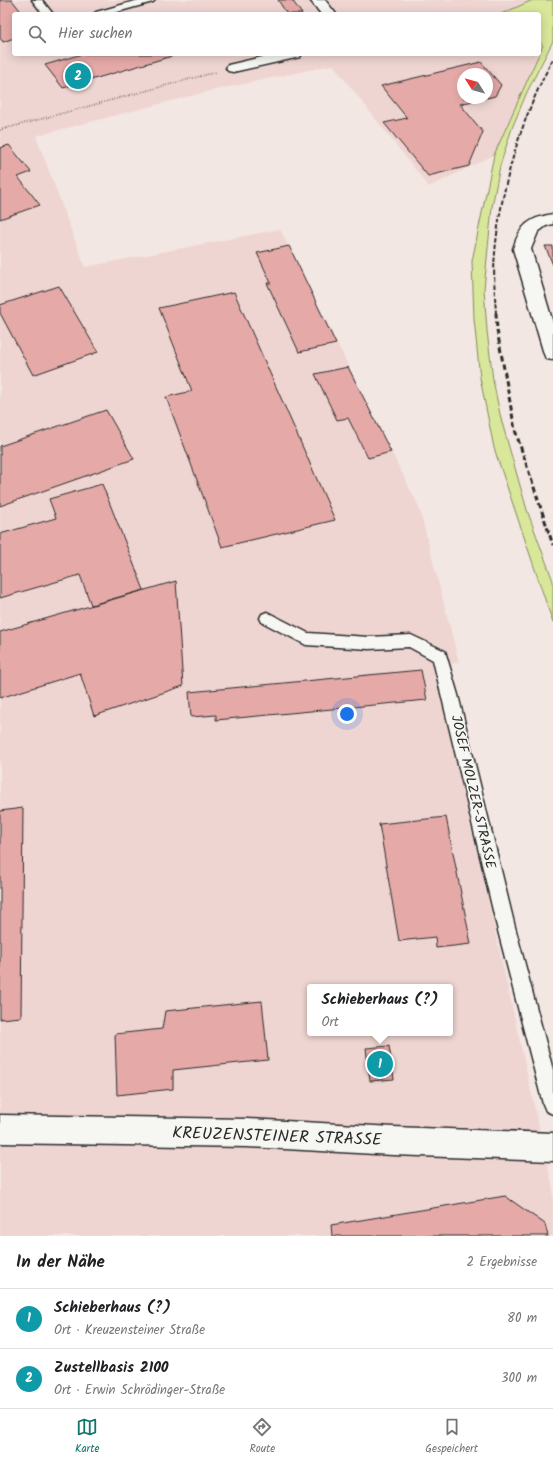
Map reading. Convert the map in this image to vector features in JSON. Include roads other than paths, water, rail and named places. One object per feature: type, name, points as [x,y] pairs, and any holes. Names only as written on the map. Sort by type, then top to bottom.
[{"type":"street","points":[[317,0],[327,12]]},
{"type":"street","points":[[233,68],[286,56]]},
{"type":"street","points":[[547,220],[527,232],[522,249],[553,354]]},
{"type":"street","name":"KREUZENSTEINER STRASSE","points":[[0,1129],[246,1133],[393,1141],[553,1147]]},
{"type":"lane","points":[[36,0],[46,12]]},
{"type":"lane","points":[[106,12],[150,0]]},
{"type":"lane","name":"JOSEF MOLZER-STRASSE","points":[[267,618],[306,639],[370,643],[411,641],[440,656],[452,699],[478,814],[524,1002],[553,1104]]},
{"type":"railway","points":[[496,314],[494,276],[495,253],[502,202],[514,153],[522,129],[531,105],[553,59]]},
{"type":"railway","points":[[496,313],[497,330],[515,430],[553,545]]},
{"type":"place","name":"Zustellbasis 2100","points":[[78,76]]},
{"type":"place","name":"Schieberhaus (?)","points":[[380,1064]]}]
